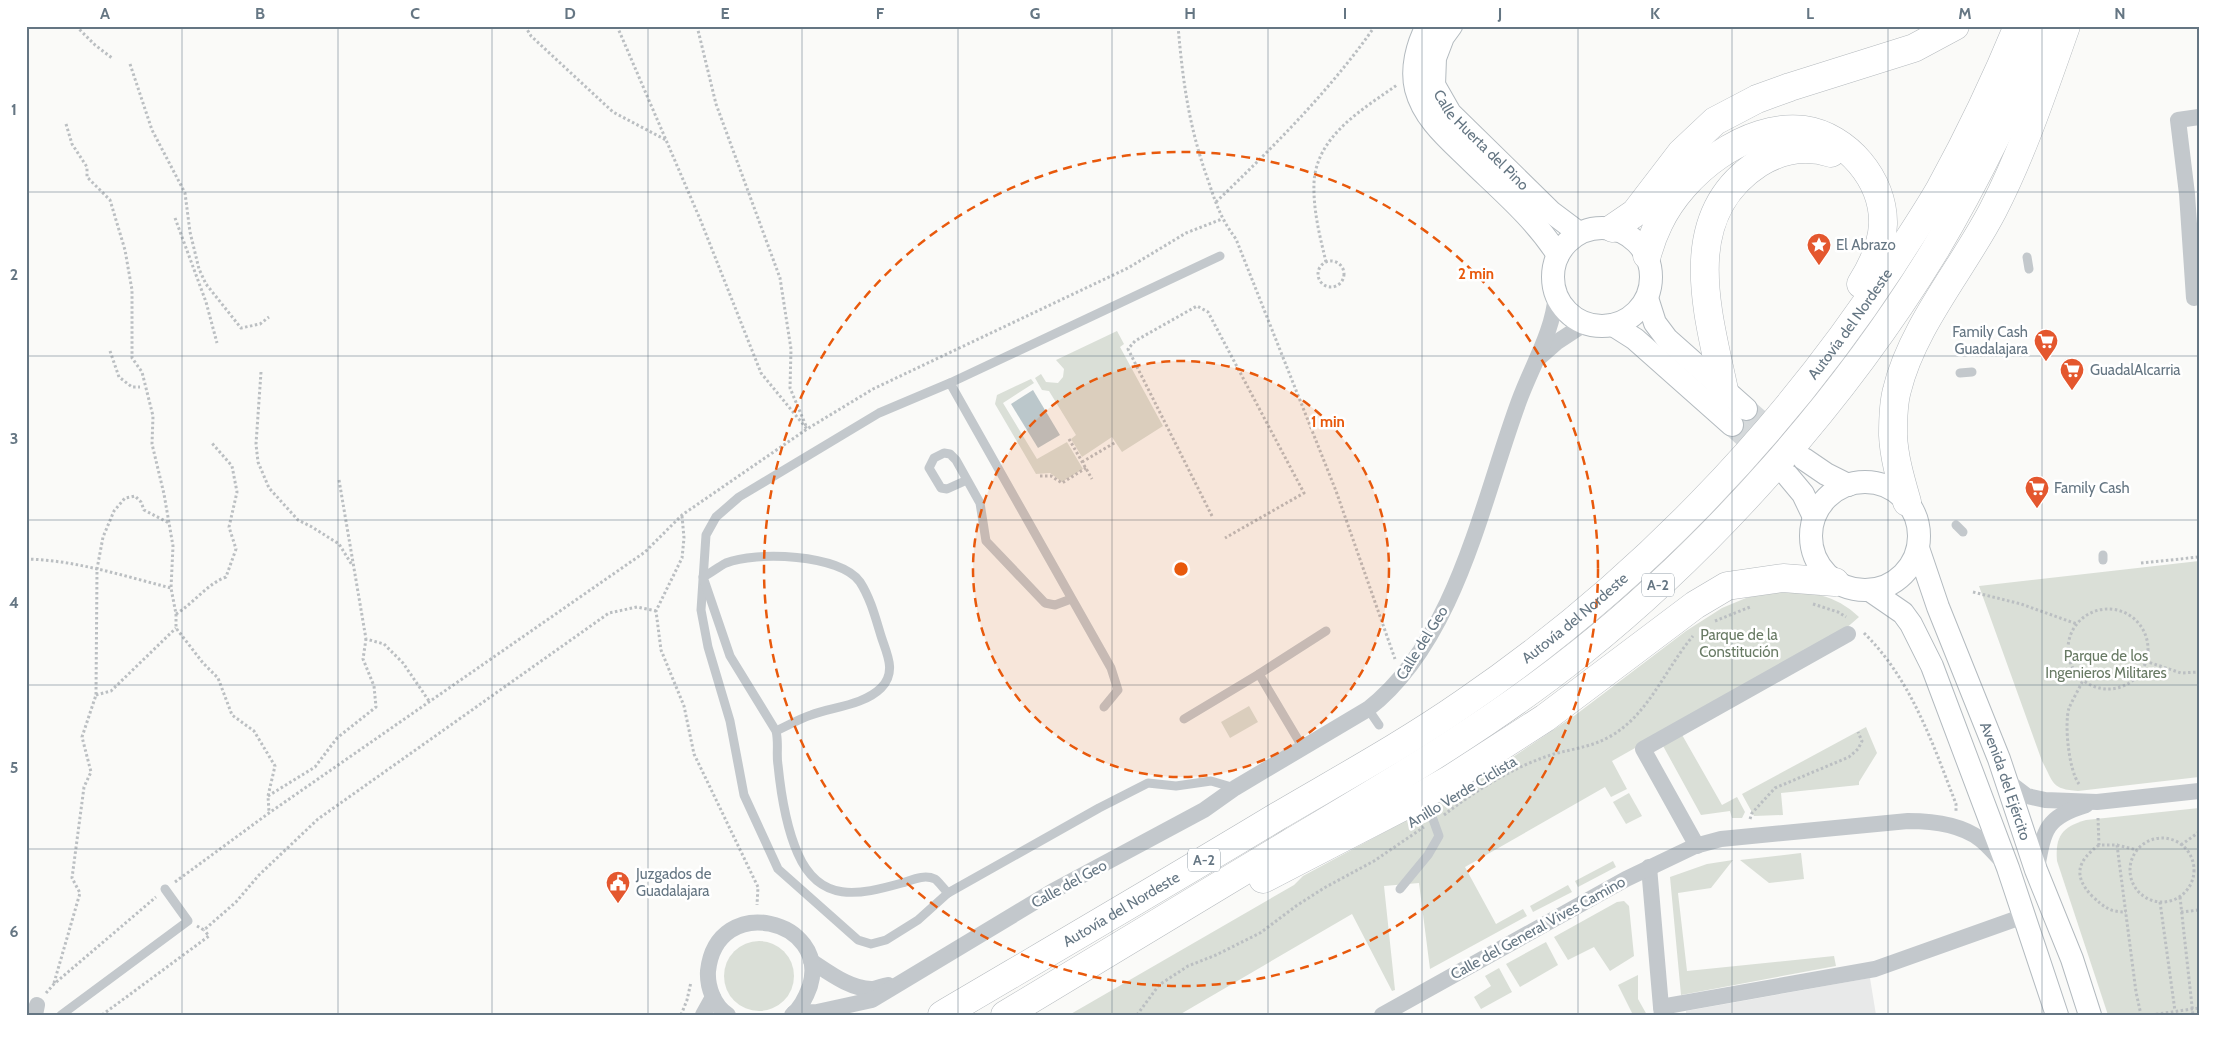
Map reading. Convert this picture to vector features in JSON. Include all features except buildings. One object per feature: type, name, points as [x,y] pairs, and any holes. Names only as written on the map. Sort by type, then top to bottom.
[{"type":"highway","points":[[1613,228],[1635,212],[1695,137],[1715,121],[1750,102],[1790,87],[1914,48],[1955,26]]},
{"type":"highway","name":"Autovía del Nordeste","points":[[942,1015],[1342,779],[1465,702],[1600,599],[1725,478],[1796,398],[1876,288],[1938,192],[1968,135],[2018,26]]},
{"type":"highway","name":"Autovía del Nordeste","points":[[1005,1015],[1389,783],[1530,690],[1624,616],[1716,529],[1758,484],[1818,413],[1868,349],[1904,297],[1934,251],[1988,154],[2047,26]]},
{"type":"highway","points":[[1907,502],[1893,437],[1896,392],[1902,370],[1916,341],[1993,209],[2043,91],[2066,26]]},
{"type":"highway","points":[[1465,702],[1545,627],[1631,553],[1688,499],[1755,425],[1817,348],[1845,310],[1871,268],[1881,240],[1882,210],[1872,181],[1863,168],[1841,145],[1817,133],[1791,129],[1752,136],[1733,146],[1710,163],[1680,193],[1659,222],[1647,255]]},
{"type":"highway","points":[[1724,390],[1707,308],[1703,276],[1706,244],[1718,208],[1727,194],[1752,168],[1778,153],[1806,148],[1822,150],[1835,154],[1863,168]]},
{"type":"highway","points":[[1089,965],[1188,922],[1277,871],[1400,808],[1449,780],[1545,718],[1695,605],[1728,586],[1783,578],[1835,582]]},
{"type":"main road","points":[[1427,26],[1416,55],[1414,74],[1416,91],[1434,125],[1537,226],[1558,255]]},
{"type":"main road","name":"Calle Huerta del Pino","points":[[1451,26],[1443,37],[1435,58],[1434,86],[1450,113],[1551,212],[1578,233]]},
{"type":"main road","points":[[1596,228],[1613,228],[1627,234],[1639,243],[1647,255],[1652,276],[1647,298],[1633,315],[1613,325],[1599,326],[1573,317],[1563,307],[1556,294],[1553,281],[1554,268],[1558,255],[1566,242],[1578,233],[1596,228]]},
{"type":"main road","points":[[1613,325],[1635,339],[1739,417],[1724,390],[1667,339],[1655,323],[1647,298]]},
{"type":"main road","points":[[1804,459],[1826,474],[1848,485]]},
{"type":"main road","points":[[1788,476],[1803,494],[1814,517]]},
{"type":"main road","points":[[1861,482],[1886,486],[1898,493],[1907,502],[1918,523],[1918,548],[1909,568],[1900,578],[1887,586],[1871,591],[1852,589],[1835,582],[1824,573],[1816,560],[1811,546],[1811,532],[1814,517],[1822,503],[1834,492],[1848,485],[1861,482]]},
{"type":"main road","name":"Avenida del Ejército","points":[[1918,548],[1933,593],[1980,708],[2036,870],[2072,959],[2090,1015]]},
{"type":"main road","name":"Avenida del Ejército","points":[[1871,591],[1903,613],[1911,624],[1932,666],[2008,868],[2057,1015]]},
{"type":"street","points":[[2197,299],[2178,120],[2199,117]]},
{"type":"street","name":"Calle del Geo","points":[[793,1014],[818,1012],[872,1000],[1053,891],[1204,810],[1235,788],[1368,709],[1388,694],[1402,678],[1441,618],[1459,574],[1519,400],[1533,364],[1548,334],[1554,313],[1556,294]]},
{"type":"street","name":"Calle del Geo","points":[[1533,364],[1557,342],[1586,323]]},
{"type":"street","points":[[1697,846],[1643,749],[1853,628]]},
{"type":"street","points":[[2006,780],[2027,796],[2044,800],[2097,802],[2199,791]]},
{"type":"street","points":[[2036,870],[2043,834],[2054,821],[2068,810],[2097,802]]},
{"type":"street","name":"Calle del General Vives Camino","points":[[1382,1015],[1650,867],[1697,846],[1721,839],[1908,821],[1929,821],[1954,827],[1980,838],[2008,868]]},
{"type":"street","points":[[1650,867],[1662,1011],[1875,969],[2024,916]]},
{"type":"street","points":[[728,1015],[712,997],[708,978],[710,959],[718,942],[733,929],[751,922],[770,923],[788,930],[802,943],[810,961],[812,980],[806,998],[793,1014]]},
{"type":"street","name":"Calle del Geo","points":[[810,961],[844,981],[872,989],[903,981]]},
{"type":"street","points":[[703,1015],[712,997]]},
{"type":"lane","points":[[1220,256],[950,383],[879,412],[739,497],[716,517],[706,536],[701,610],[708,647],[730,721],[744,795],[778,869],[858,940],[871,944],[886,940],[918,920],[948,893],[1099,808],[1148,783],[1176,786],[1211,780],[1235,788]]},
{"type":"lane","points":[[2026,257],[2029,269]]},
{"type":"lane","points":[[1960,373],[1972,372]]},
{"type":"lane","points":[[950,383],[1111,668],[1118,690],[1104,707]]},
{"type":"lane","points":[[967,480],[947,489],[941,488],[929,468],[934,458],[944,453],[950,454],[956,460],[980,503],[986,541],[1045,604],[1055,605],[1071,599]]},
{"type":"lane","points":[[703,577],[726,563],[746,558],[785,556],[820,561],[842,569],[859,581],[870,601],[890,663],[890,675],[882,688],[867,698],[809,715],[776,731]]},
{"type":"lane","points":[[703,577],[730,656],[776,731],[778,743],[777,763],[785,814],[797,853],[805,868],[834,891],[852,894],[877,890],[923,877],[935,880],[948,893]]},
{"type":"lane","points":[[1184,719],[1326,631]]},
{"type":"lane","points":[[1259,674],[1303,748]]},
{"type":"lane","points":[[1368,709],[1379,725]]},
{"type":"lane","points":[[1400,888],[1428,855],[1439,836],[1436,821],[1430,810]]},
{"type":"lane","points":[[60,1015],[188,922],[165,890]]},
{"type":"path","points":[[76,26],[95,45],[112,58]]},
{"type":"path","points":[[525,26],[531,36],[613,112],[666,140]]},
{"type":"path","points":[[617,26],[700,219],[761,373],[807,429]]},
{"type":"path","points":[[697,26],[716,104],[780,278],[791,349],[790,388],[807,429]]},
{"type":"path","points":[[1178,26],[1183,88],[1194,136],[1216,202],[1222,219],[1236,239],[1336,492],[1402,678]]},
{"type":"path","points":[[1216,202],[1292,128],[1358,50],[1375,26]]},
{"type":"path","points":[[130,64],[152,130],[185,193],[190,232],[199,269],[206,284],[241,328],[260,324],[269,317]]},
{"type":"path","points":[[1326,262],[1315,213],[1314,182],[1320,158],[1330,140],[1357,114],[1414,74]]},
{"type":"path","points":[[66,124],[72,144],[87,167],[87,177],[110,200],[125,250],[132,290],[132,358],[142,372],[153,416],[152,444],[173,546],[171,588],[176,614],[176,628],[203,663],[218,678],[232,715],[254,730],[276,766],[268,796],[269,813]]},
{"type":"path","points":[[175,218],[206,302],[217,344]]},
{"type":"path","points":[[36,1010],[54,984],[165,890],[269,813],[645,552],[682,516],[807,429],[873,389],[1128,268],[1186,234],[1222,219]]},
{"type":"path","points":[[1326,262],[1336,262],[1344,270],[1344,276],[1338,286],[1326,286],[1318,278],[1320,266],[1326,262]]},
{"type":"path","points":[[1212,516],[1128,349],[1135,341],[1197,306],[1208,312],[1304,492],[1225,538]]},
{"type":"path","points":[[110,351],[119,377],[132,387],[140,387]]},
{"type":"path","points":[[261,372],[256,444],[258,462],[270,488],[298,520],[339,544],[354,567]]},
{"type":"path","points":[[1068,439],[1092,479]]},
{"type":"path","points":[[176,614],[189,606],[216,581],[226,577],[236,549],[229,527],[237,492],[232,466],[211,442]]},
{"type":"path","points":[[1082,462],[1116,442]]},
{"type":"path","points":[[1040,476],[1052,476],[1062,483],[1086,468]]},
{"type":"path","points":[[268,796],[315,767],[338,738],[376,707],[374,686],[363,660],[366,639],[339,480]]},
{"type":"path","points":[[54,984],[80,893],[72,878],[84,787],[91,772],[82,737],[96,695],[97,569],[103,537],[114,511],[126,498],[134,496],[141,502],[144,510],[169,522]]},
{"type":"path","points":[[682,516],[684,538],[682,558],[656,611],[661,650],[684,706],[694,754],[758,887],[757,906]]},
{"type":"path","points":[[2142,563],[2199,557]]},
{"type":"path","points":[[26,559],[97,569],[171,588]]},
{"type":"path","points":[[1973,592],[2020,604],[2077,624]]},
{"type":"path","points":[[1804,602],[1838,612],[1853,628],[1878,646],[1924,721],[1956,804],[1954,827]]},
{"type":"path","points":[[1712,622],[1757,605]]},
{"type":"path","points":[[204,930],[236,902],[259,875],[318,818],[609,613],[638,607],[656,611]]},
{"type":"path","points":[[2111,609],[2129,615],[2136,621],[2146,638],[2145,661],[2138,674],[2123,686],[2104,689],[2095,687],[2083,680],[2073,669],[2068,651],[2071,632],[2077,624],[2084,617],[2101,610],[2111,609]]},
{"type":"path","points":[[96,695],[111,691],[176,628]]},
{"type":"path","name":"Anillo Verde Ciclista","points":[[1137,1015],[1159,985],[1188,966],[1216,955],[1260,933],[1296,906],[1324,888],[1374,861],[1478,792],[1520,768],[1553,754],[1588,746],[1610,737],[1630,721],[1650,700],[1681,650],[1695,634]]},
{"type":"path","points":[[366,639],[384,644],[403,663],[429,701]]},
{"type":"path","points":[[2145,661],[2181,673],[2199,672]]},
{"type":"path","points":[[2083,680],[2069,710],[2067,724],[2070,754],[2077,782],[2097,802],[2098,845]]},
{"type":"path","points":[[1745,837],[1752,813],[1775,788],[1849,758],[1858,749],[1862,741],[1858,732]]},
{"type":"path","points":[[2181,845],[2199,832]]},
{"type":"path","points":[[2167,838],[2181,845],[2192,859],[2194,870],[2192,881],[2187,890],[2180,897],[2170,901],[2160,902],[2142,895],[2133,883],[2130,868],[2138,850],[2146,842],[2156,839],[2167,838]]},
{"type":"path","points":[[2126,912],[2108,911],[2085,890],[2079,877],[2083,860],[2098,845],[2117,845],[2138,850]]},
{"type":"path","points":[[2117,845],[2136,992],[2141,1015]]},
{"type":"path","points":[[2180,897],[2193,1015]]},
{"type":"path","points":[[2160,902],[2175,1011]]},
{"type":"path","points":[[751,906],[764,906]]},
{"type":"path","points":[[2181,912],[2199,910]]},
{"type":"path","points":[[102,1015],[209,936],[204,930],[188,922]]},
{"type":"path","points":[[680,1015],[687,1000],[692,973]]},
{"type":"path","points":[[2150,1015],[2199,1008]]},
{"type":"shaded area","points":[[1033,390],[1060,435],[1038,448],[1011,404]]},
{"type":"shaded area","points":[[1870,978],[1876,1015],[1686,1015],[1686,1011]]},
{"type":"green space","points":[[1117,331],[1124,344],[1120,347],[1163,426],[1122,452],[1112,437],[1082,457],[1071,439],[1076,435],[1049,391],[1042,390],[1035,378],[1041,374],[1046,382],[1058,383],[1063,377],[1064,369],[1056,360]]},
{"type":"green space","points":[[1031,379],[1034,383],[1003,403],[1037,459],[1067,442],[1083,469],[1062,482],[1050,473],[1036,474],[995,404],[997,395]]},
{"type":"green space","name":"Parque de los Ingenieros Militares","points":[[2199,561],[2199,777],[2078,791],[2063,789],[2054,784],[2042,761],[1979,586]]},
{"type":"green space","name":"Parque de la Constitución","points":[[1773,591],[1809,593],[1830,598],[1850,609],[1859,617],[1844,630],[1612,761],[1627,789],[1611,797],[1605,787],[1465,867],[1496,924],[1523,909],[1527,916],[1430,969],[1419,883],[1384,886],[1395,990],[1392,991],[1352,914],[1179,1015],[1069,1015],[1294,885],[1303,876],[1418,814],[1501,765],[1574,716],[1686,631],[1722,608],[1746,598]]},
{"type":"green space","points":[[1249,706],[1258,722],[1230,738],[1221,722]]},
{"type":"green space","points":[[1866,727],[1877,753],[1859,785],[1781,793],[1783,815],[1754,816],[1742,794]]},
{"type":"green space","points":[[1681,733],[1722,805],[1737,797],[1745,812],[1742,818],[1732,818],[1730,811],[1701,815],[1662,744]]},
{"type":"green space","points":[[1629,793],[1642,816],[1626,824],[1613,802]]},
{"type":"green space","points":[[2199,808],[2199,1015],[2108,1015],[2057,861],[2059,839],[2066,829],[2086,820]]},
{"type":"green space","points":[[1801,853],[1804,879],[1769,883],[1740,860]]},
{"type":"green space","points":[[1733,860],[1711,888],[1678,893],[1687,971],[1834,956],[1836,966],[1681,995],[1670,877],[1707,864]]},
{"type":"green space","points":[[1613,861],[1616,867],[1578,887],[1575,881]]},
{"type":"green space","points":[[1568,885],[1572,892],[1533,912],[1530,906]]},
{"type":"green space","points":[[1624,901],[1629,906],[1634,956],[1610,971],[1594,947],[1568,960],[1554,937],[1617,902]]},
{"type":"green space","points":[[759,941],[778,947],[788,957],[794,976],[788,995],[778,1005],[759,1011],[740,1005],[730,995],[724,976],[730,957],[740,947]]},
{"type":"green space","points":[[1546,942],[1558,965],[1520,987],[1506,964]]},
{"type":"green space","points":[[1499,968],[1512,992],[1481,1009],[1474,997],[1491,986],[1485,976]]},
{"type":"green space","points":[[1638,975],[1638,999],[1647,1015],[1633,1015],[1618,985]]},
{"type":"tunnel","points":[[1746,409],[1803,458]]},
{"type":"tunnel","points":[[1732,425],[1788,476]]},
{"type":"place","name":"El Abrazo","points":[[1819,266]]},
{"type":"place","name":"Family Cash Guadalajara","points":[[2046,362]]},
{"type":"place","name":"GuadalAlcarria","points":[[2072,391]]},
{"type":"place","name":"Family Cash","points":[[2037,509]]},
{"type":"place","name":"Juzgados de Guadalajara","points":[[618,904]]}]
